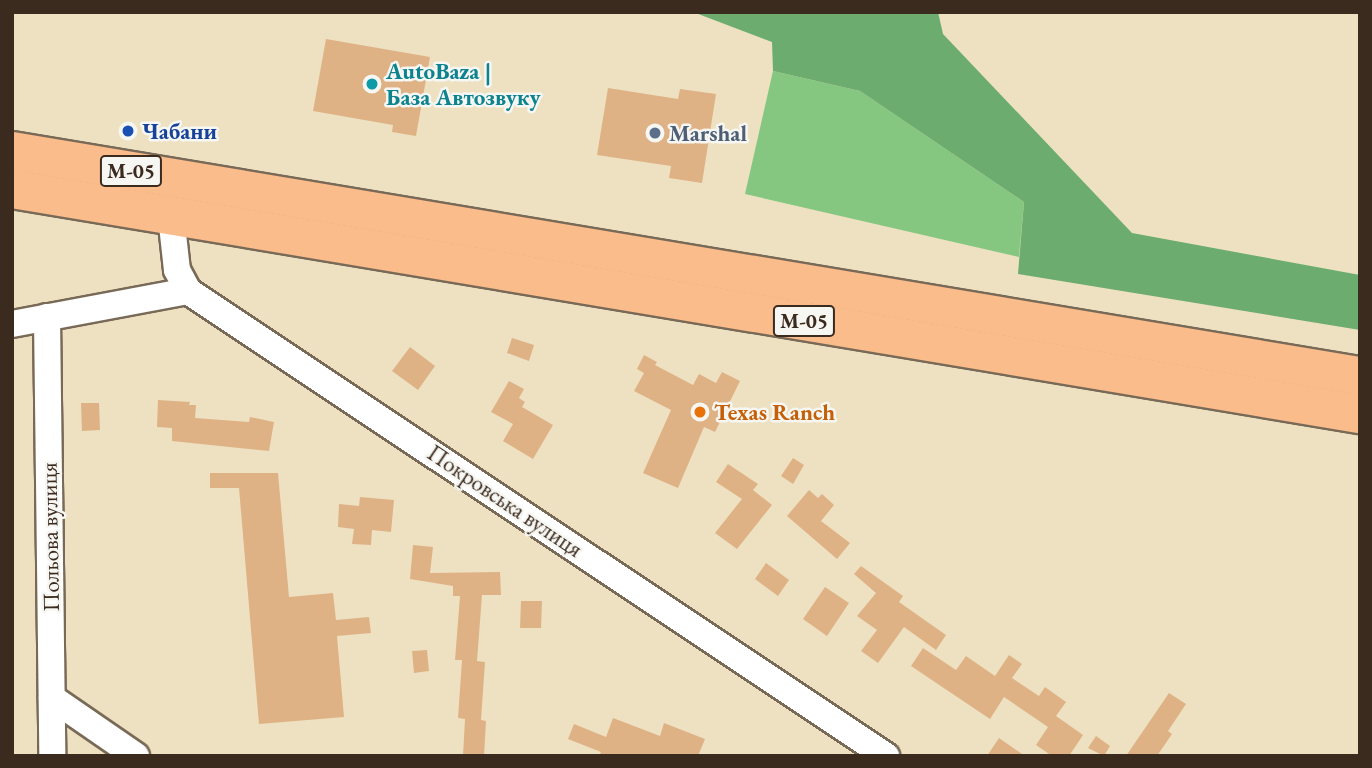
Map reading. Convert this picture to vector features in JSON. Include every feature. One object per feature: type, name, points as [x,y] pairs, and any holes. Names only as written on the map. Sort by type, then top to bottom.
[{"type":"highway","name":"М-05","points":[[12,151],[1360,376]]},
{"type":"highway","name":"М-05","points":[[12,189],[1360,414]]},
{"type":"street","points":[[12,324],[188,290],[177,270],[171,216]]},
{"type":"street","name":"Покровська вулиця","points":[[188,290],[886,756]]},
{"type":"street","name":"Польова вулиця","points":[[47,317],[52,756]]},
{"type":"street","points":[[52,698],[136,756]]},
{"type":"green space","points":[[693,12],[938,12],[943,34],[1132,233],[1360,275],[1360,330],[1018,274],[1024,202],[860,91],[773,71],[772,42]]},
{"type":"green space","points":[[773,71],[860,91],[1024,202],[1019,257],[745,194]]},
{"type":"building","name":"AutoBaza | База Автозвуку","points":[[326,39],[430,57],[416,136],[392,132],[393,125],[313,111]]},
{"type":"building","name":"Marshal","points":[[608,88],[678,99],[680,89],[716,94],[702,183],[669,178],[671,166],[597,155]]},
{"type":"building","points":[[512,338],[534,345],[529,361],[507,353]]},
{"type":"building","points":[[410,347],[435,366],[418,390],[392,371]]},
{"type":"building","points":[[644,355],[657,362],[655,365],[693,385],[699,374],[716,383],[722,372],[740,381],[715,432],[704,427],[678,488],[643,473],[671,410],[634,391],[644,373],[637,369]]},
{"type":"building","points":[[509,381],[524,389],[519,398],[525,402],[522,407],[553,425],[533,459],[503,441],[513,424],[491,412]]},
{"type":"building","points":[[158,400],[190,402],[189,405],[196,405],[195,418],[249,422],[250,417],[274,422],[269,451],[172,441],[172,428],[157,427]]},
{"type":"building","points":[[81,403],[99,403],[100,430],[82,431]]},
{"type":"building","points":[[793,458],[804,465],[793,484],[781,476]]},
{"type":"building","points":[[728,464],[758,484],[753,490],[772,505],[737,549],[715,533],[742,499],[716,482]]},
{"type":"building","points":[[210,473],[278,473],[289,597],[333,593],[336,620],[369,617],[371,633],[337,636],[344,717],[259,724],[239,488],[210,488]]},
{"type":"building","points":[[809,490],[818,498],[822,494],[834,505],[821,521],[850,543],[837,559],[787,516]]},
{"type":"building","points":[[360,497],[394,500],[391,532],[372,530],[371,545],[352,544],[354,529],[338,527],[339,504],[359,506]]},
{"type":"building","points":[[413,545],[433,547],[430,573],[500,572],[501,595],[482,595],[477,661],[485,662],[481,720],[486,721],[484,756],[463,756],[465,719],[458,718],[462,660],[455,660],[460,596],[453,596],[453,586],[410,579]]},
{"type":"building","points":[[766,563],[789,580],[778,596],[755,579]]},
{"type":"building","points":[[861,566],[903,596],[899,602],[946,635],[936,650],[904,627],[878,663],[861,651],[877,630],[857,616],[876,593],[854,574]]},
{"type":"building","points":[[825,587],[849,603],[827,636],[803,619]]},
{"type":"building","points":[[521,601],[542,601],[541,628],[520,628]]},
{"type":"building","points":[[923,648],[956,670],[966,656],[995,676],[1009,655],[1022,664],[1012,678],[1039,696],[1045,687],[1066,702],[1056,716],[1083,735],[1069,756],[1052,756],[1036,745],[1048,727],[1004,697],[990,719],[911,666]]},
{"type":"building","points":[[427,650],[429,671],[414,673],[412,651]]},
{"type":"building","points":[[1169,693],[1186,704],[1168,731],[1172,734],[1157,756],[1126,756]]},
{"type":"building","points":[[613,718],[660,736],[664,723],[705,739],[698,756],[599,756],[601,752],[568,739],[574,724],[606,737]]},
{"type":"building","points":[[1096,736],[1110,746],[1104,756],[1088,748]]},
{"type":"building","points":[[999,738],[1025,756],[987,756]]},
{"type":"place","name":"AutoBaza | База Автозвуку","points":[[372,84]]},
{"type":"place","name":"Чабани","points":[[128,131]]},
{"type":"place","name":"Marshal","points":[[655,133]]},
{"type":"place","name":"Texas Ranch","points":[[700,412]]}]
